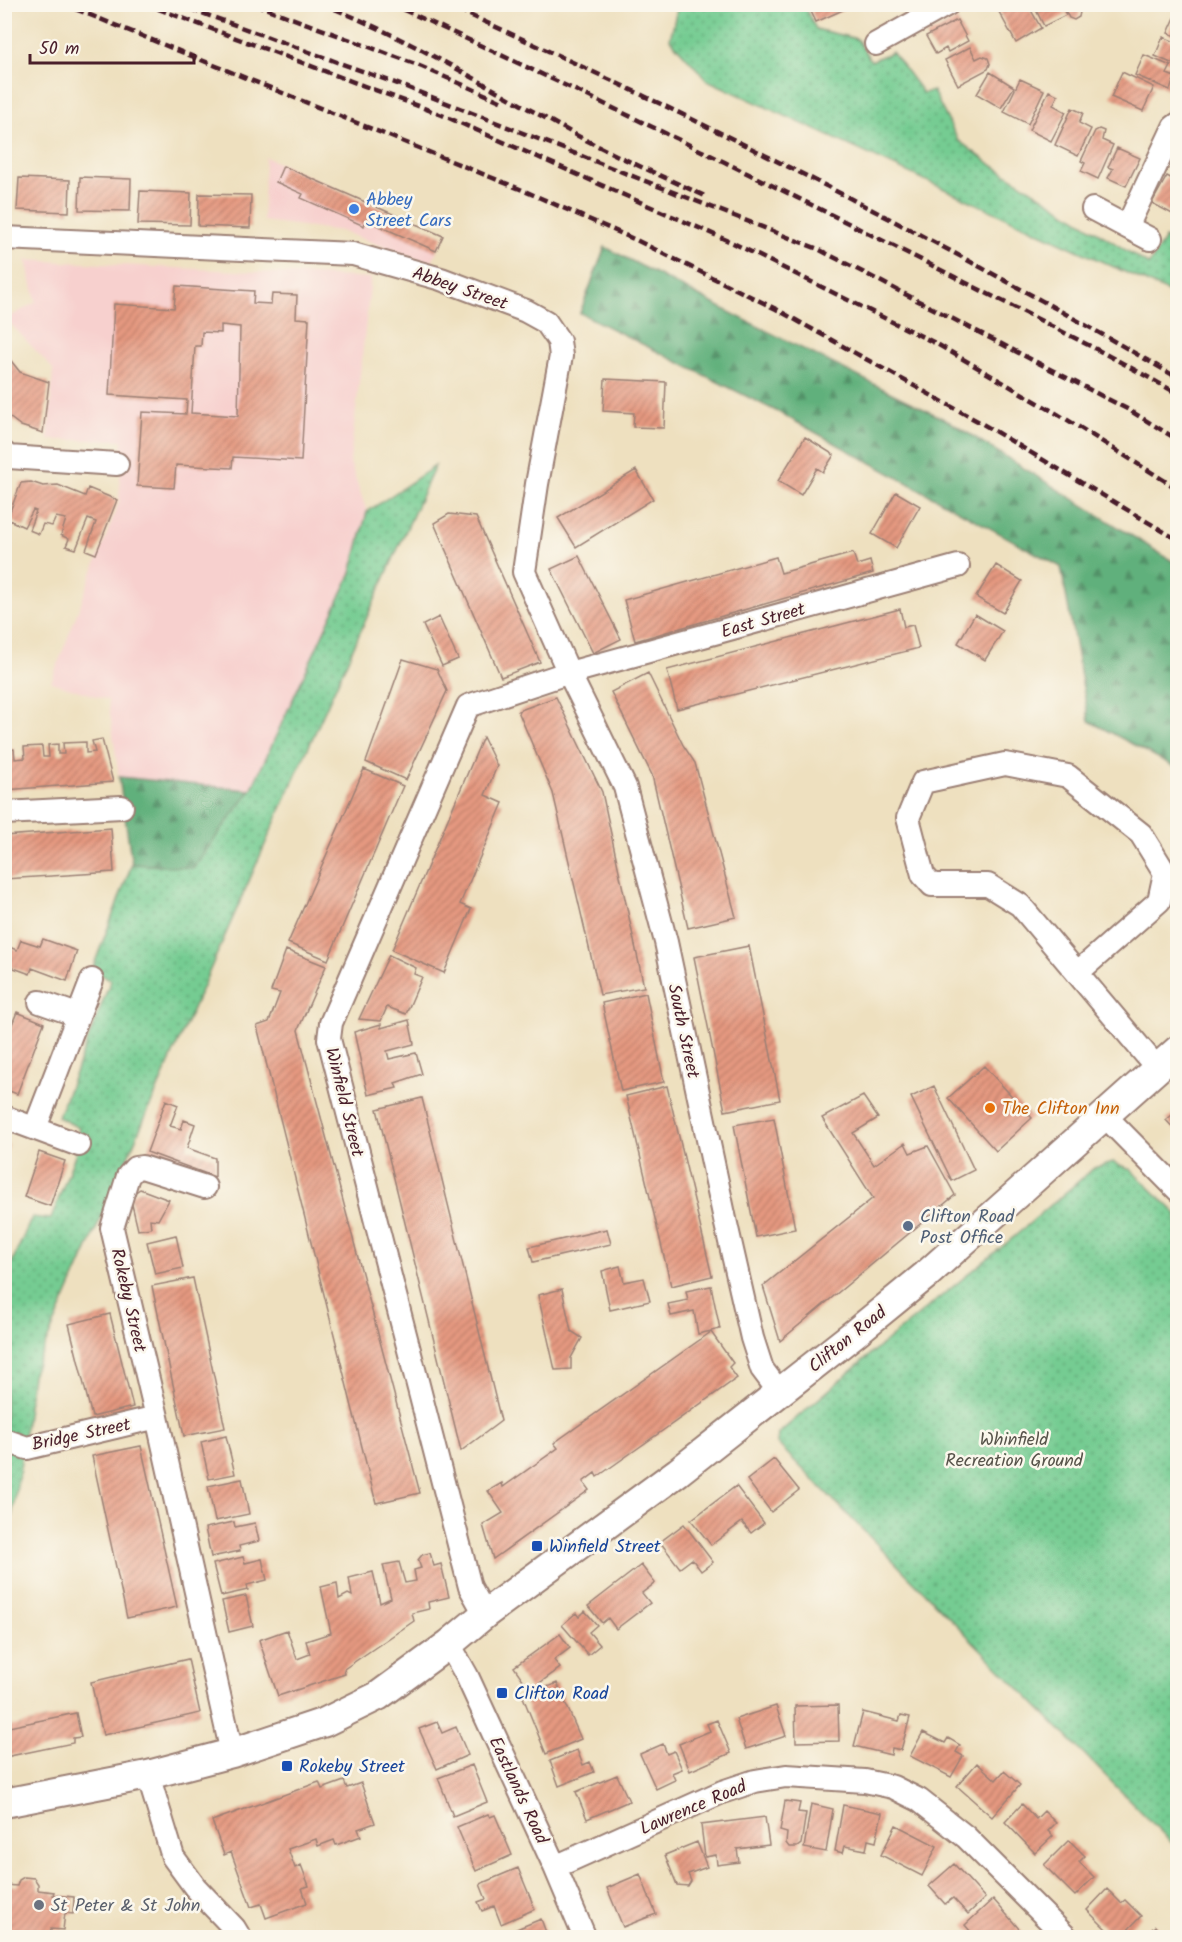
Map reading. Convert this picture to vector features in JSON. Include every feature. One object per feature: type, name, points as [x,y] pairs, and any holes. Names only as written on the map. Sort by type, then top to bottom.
[{"type":"street","points":[[876,44],[948,4]]},
{"type":"street","points":[[1127,227],[1174,127],[1178,124]]},
{"type":"street","points":[[1093,209],[1150,238]]},
{"type":"street","name":"Abbey Street","points":[[4,238],[353,254],[441,279],[546,322],[559,341],[561,356],[537,484],[524,572],[569,673]]},
{"type":"street","points":[[6,458],[117,464]]},
{"type":"street","name":"East Street","points":[[569,673],[957,566]]},
{"type":"street","name":"South Street","points":[[569,673],[625,787],[666,942],[752,1338],[762,1369],[780,1393]]},
{"type":"street","name":"Winfield Street","points":[[485,1614],[471,1587],[329,1039],[331,1023],[468,706],[569,673]]},
{"type":"street","points":[[1077,973],[1159,901],[1165,873],[1141,834],[1068,776],[1005,764],[923,782],[908,818],[923,875],[932,885],[988,885],[1020,905],[1077,973],[1167,1059]]},
{"type":"street","points":[[4,813],[122,807]]},
{"type":"street","points":[[35,1128],[92,980]]},
{"type":"street","points":[[40,1002],[77,1015]]},
{"type":"street","name":"Clifton Road","points":[[4,1803],[148,1774],[232,1753],[325,1722],[378,1696],[780,1393],[926,1275],[1167,1059]]},
{"type":"street","points":[[1105,1116],[1178,1190]]},
{"type":"street","points":[[4,1117],[79,1145]]},
{"type":"street","name":"Rokeby Street","points":[[206,1187],[142,1167],[135,1168],[128,1176],[112,1228],[232,1753]]},
{"type":"street","name":"Bridge Street","points":[[4,1440],[27,1448],[157,1417]]},
{"type":"street","name":"Eastlands Road","points":[[449,1644],[467,1676],[555,1867],[585,1938]]},
{"type":"street","points":[[148,1774],[173,1857],[195,1887],[234,1928],[240,1938]]},
{"type":"street","name":"Lawrence Road","points":[[555,1867],[722,1792],[754,1781],[786,1776],[865,1781],[893,1787],[919,1800],[966,1837],[1067,1938]]},
{"type":"shaded area","points":[[265,157],[443,236],[431,264],[341,231],[263,221]]},
{"type":"shaded area","points":[[26,260],[371,278],[350,462],[367,512],[351,573],[251,790],[119,777],[108,700],[51,682],[119,502],[122,440],[48,440],[53,369],[6,319],[36,302]]},
{"type":"green space","points":[[678,5],[804,5],[816,29],[857,39],[871,61],[892,52],[923,93],[933,91],[958,140],[989,163],[1149,265],[1165,238],[1177,245],[1177,296],[707,80],[670,39]]},
{"type":"green space","points":[[605,247],[737,316],[950,422],[1177,564],[1177,768],[1089,721],[1061,567],[780,413],[580,313]]},
{"type":"green space","points":[[435,466],[278,815],[32,1375],[21,1462],[5,1557],[5,1278],[32,1217],[51,1219],[75,1155],[79,1128],[58,1117],[111,980],[92,970],[132,864],[193,868],[251,790],[351,573],[367,512]]},
{"type":"green space","points":[[119,777],[251,790],[193,868],[132,864]]},
{"type":"green space","name":"Whinfield Recreation Ground","points":[[1113,1162],[1131,1170],[1177,1214],[1177,1848],[777,1443],[778,1434],[873,1352],[1094,1168]]},
{"type":"building","points":[[1033,4],[1060,4],[1066,15],[1044,26]]},
{"type":"building","points":[[1062,4],[1083,4],[1077,8],[1080,12],[1079,17],[1074,20],[1069,18]]},
{"type":"building","points":[[808,5],[854,5],[816,22]]},
{"type":"building","points":[[1009,5],[1028,5],[1041,28],[1016,43],[998,10]]},
{"type":"building","points":[[1178,11],[1178,37],[1168,33]]},
{"type":"building","points":[[957,20],[968,41],[948,52],[946,48],[936,54],[926,36]]},
{"type":"building","points":[[1163,37],[1178,43],[1178,66],[1155,56]]},
{"type":"building","points":[[970,47],[976,59],[982,56],[988,58],[990,64],[988,69],[958,85],[945,60]]},
{"type":"building","points":[[1144,55],[1171,66],[1167,74],[1175,77],[1170,90],[1135,75]]},
{"type":"building","points":[[990,72],[1014,87],[1001,108],[977,94]]},
{"type":"building","points":[[1122,72],[1154,87],[1143,111],[1111,97]]},
{"type":"building","points":[[1020,79],[1044,90],[1028,124],[1004,112]]},
{"type":"building","points":[[1049,91],[1058,95],[1053,105],[1066,112],[1051,141],[1029,130]]},
{"type":"building","points":[[1072,108],[1083,113],[1079,123],[1091,129],[1078,156],[1055,145]]},
{"type":"building","points":[[1099,129],[1104,131],[1102,140],[1113,145],[1098,179],[1081,171],[1085,163],[1081,161],[1095,131]]},
{"type":"building","points":[[1117,148],[1140,158],[1126,186],[1108,178],[1113,169],[1108,167]]},
{"type":"building","name":"Abbey Street Cars","points":[[283,166],[443,236],[436,251],[366,220],[364,226],[301,198],[303,194],[276,182]]},
{"type":"building","points":[[1167,176],[1178,182],[1176,216],[1152,203]]},
{"type":"building","points":[[80,177],[131,179],[130,211],[79,210]]},
{"type":"building","points":[[19,178],[70,180],[69,212],[17,210]]},
{"type":"building","points":[[4,179],[8,179],[6,211],[4,211]]},
{"type":"building","points":[[140,191],[191,193],[190,225],[138,224]]},
{"type":"building","points":[[199,194],[251,195],[250,228],[198,226]]},
{"type":"building","points":[[176,286],[254,291],[253,303],[271,304],[272,294],[297,295],[296,318],[309,319],[301,461],[233,457],[232,468],[176,465],[174,488],[137,486],[142,412],[186,414],[187,400],[109,395],[114,304],[174,308]],"holes":[[[221,325],[240,327],[238,416],[191,413],[195,346],[201,346],[202,332],[221,333]]]},
{"type":"building","points":[[4,352],[20,372],[49,382],[43,433],[21,426],[4,413]]},
{"type":"building","points":[[605,379],[666,382],[664,428],[633,427],[634,413],[603,411]]},
{"type":"building","points":[[805,437],[834,455],[823,472],[817,468],[801,495],[778,481]]},
{"type":"building","points":[[636,470],[653,499],[576,547],[558,518]]},
{"type":"building","points":[[31,482],[43,486],[58,485],[85,496],[88,488],[117,500],[96,554],[86,550],[96,522],[88,519],[76,549],[66,546],[69,539],[61,535],[66,519],[56,517],[52,526],[43,524],[39,534],[29,530],[36,511],[33,510],[24,527],[7,519],[21,483]]},
{"type":"building","points":[[896,492],[920,506],[896,548],[872,534]]},
{"type":"building","points":[[449,514],[476,517],[540,662],[501,677],[434,523]]},
{"type":"building","points":[[853,553],[857,565],[870,561],[873,573],[635,641],[624,600],[776,557],[781,573]]},
{"type":"building","points":[[579,556],[621,639],[593,653],[551,569]]},
{"type":"building","points":[[996,565],[1022,581],[1003,613],[976,597]]},
{"type":"building","points":[[900,609],[904,627],[913,625],[919,648],[677,709],[667,670]]},
{"type":"building","points":[[975,614],[1003,631],[985,660],[958,643]]},
{"type":"building","points":[[439,617],[458,659],[442,666],[423,625]]},
{"type":"building","points":[[403,659],[437,669],[447,691],[406,780],[366,762]]},
{"type":"building","points":[[648,673],[683,745],[695,763],[736,917],[688,928],[652,775],[611,692]]},
{"type":"building","points":[[556,697],[602,792],[644,987],[600,995],[553,793],[518,711]]},
{"type":"building","points":[[483,737],[497,766],[485,795],[503,803],[460,904],[471,909],[444,973],[392,950]]},
{"type":"building","points":[[102,739],[113,782],[4,790],[4,750],[14,749],[15,759],[25,758],[24,747],[42,746],[43,757],[49,757],[48,745],[58,744],[58,754],[64,754],[63,743],[86,742],[86,753],[95,752],[92,741]]},
{"type":"building","points":[[364,769],[403,786],[328,960],[288,943]]},
{"type":"building","points":[[111,828],[114,872],[4,879],[4,836]]},
{"type":"building","points":[[43,939],[77,951],[67,981],[32,968],[30,974],[11,967],[9,973],[4,971],[4,945],[17,950],[21,940],[40,946]]},
{"type":"building","points":[[749,946],[780,1100],[725,1111],[694,957]]},
{"type":"building","points":[[286,950],[326,966],[298,1030],[420,1493],[376,1503],[257,1026],[269,1022],[280,993],[271,991]]},
{"type":"building","points":[[389,955],[416,968],[414,974],[422,977],[406,1014],[387,1007],[381,1021],[359,1019]]},
{"type":"building","points":[[646,993],[664,1082],[621,1091],[602,1003]]},
{"type":"building","points":[[17,1012],[44,1023],[17,1094],[4,1089],[4,1044]]},
{"type":"building","points":[[409,1020],[414,1044],[387,1051],[389,1059],[416,1053],[422,1074],[395,1083],[397,1088],[368,1095],[354,1032],[381,1024],[381,1028]]},
{"type":"building","name":"The Clifton Inn","points":[[984,1066],[1032,1118],[996,1151],[948,1098]]},
{"type":"building","points":[[667,1086],[712,1276],[671,1286],[626,1096]]},
{"type":"building","points":[[934,1086],[974,1170],[952,1181],[911,1097]]},
{"type":"building","points":[[863,1096],[878,1118],[853,1133],[874,1165],[905,1143],[910,1153],[928,1146],[955,1195],[780,1341],[763,1286],[873,1198],[822,1118]]},
{"type":"building","points":[[422,1098],[501,1421],[461,1451],[377,1109]]},
{"type":"building","points":[[166,1100],[178,1105],[170,1126],[181,1129],[184,1120],[195,1124],[187,1148],[215,1158],[215,1177],[147,1152]]},
{"type":"building","points":[[1178,1110],[1178,1133],[1166,1120]]},
{"type":"building","points":[[774,1118],[795,1229],[756,1237],[734,1125]]},
{"type":"building","points":[[4,1143],[9,1145],[5,1157],[4,1157]]},
{"type":"building","points":[[39,1152],[65,1161],[50,1206],[24,1197]]},
{"type":"building","points":[[140,1189],[169,1200],[158,1220],[150,1219],[151,1228],[138,1230],[130,1196]]},
{"type":"building","points":[[607,1229],[611,1244],[533,1262],[529,1247]]},
{"type":"building","points":[[176,1235],[183,1268],[155,1274],[147,1242]]},
{"type":"building","points":[[620,1266],[624,1282],[644,1278],[650,1301],[610,1310],[602,1271]]},
{"type":"building","points":[[193,1278],[225,1428],[184,1436],[152,1286]]},
{"type":"building","points":[[711,1286],[720,1329],[698,1334],[694,1311],[671,1316],[668,1304],[688,1300],[686,1291]]},
{"type":"building","points":[[562,1289],[571,1331],[582,1338],[571,1358],[571,1369],[555,1370],[538,1295]]},
{"type":"building","points":[[110,1314],[133,1407],[92,1417],[69,1324]]},
{"type":"building","points":[[711,1332],[733,1363],[729,1367],[737,1378],[597,1477],[595,1473],[583,1482],[589,1490],[493,1559],[483,1525],[503,1513],[488,1491],[502,1483],[503,1487],[558,1448],[554,1443]]},
{"type":"building","points":[[226,1436],[235,1474],[209,1479],[201,1442]]},
{"type":"building","points":[[141,1446],[177,1607],[127,1618],[92,1456]]},
{"type":"building","points":[[774,1459],[799,1490],[771,1512],[747,1480]]},
{"type":"building","points":[[242,1479],[249,1514],[215,1521],[208,1486]]},
{"type":"building","points":[[736,1486],[764,1523],[751,1533],[742,1522],[711,1545],[691,1520]]},
{"type":"building","points":[[234,1522],[235,1527],[255,1523],[259,1541],[239,1546],[240,1551],[211,1557],[205,1528]]},
{"type":"building","points":[[684,1524],[713,1562],[701,1571],[692,1559],[680,1568],[660,1542]]},
{"type":"building","points":[[430,1553],[434,1566],[441,1564],[449,1597],[428,1602],[429,1609],[412,1613],[414,1621],[344,1669],[345,1674],[278,1696],[259,1640],[287,1630],[297,1659],[310,1654],[306,1641],[331,1633],[321,1587],[337,1583],[339,1599],[348,1594],[352,1596],[349,1578],[373,1572],[380,1603],[391,1598],[383,1565],[399,1562],[405,1583],[416,1581],[414,1570],[421,1568],[418,1560],[422,1555]]},
{"type":"building","points":[[243,1557],[245,1563],[262,1559],[267,1580],[247,1585],[248,1590],[221,1596],[213,1564]]},
{"type":"building","points":[[641,1565],[655,1583],[642,1593],[650,1603],[616,1629],[608,1618],[602,1623],[588,1606]]},
{"type":"building","points":[[246,1596],[253,1626],[229,1632],[222,1601]]},
{"type":"building","points":[[585,1611],[597,1625],[589,1632],[600,1645],[588,1655],[562,1625],[576,1613],[579,1617]]},
{"type":"building","points":[[560,1634],[570,1648],[554,1660],[560,1668],[530,1690],[514,1667]]},
{"type":"building","points":[[188,1659],[200,1713],[103,1735],[91,1682]]},
{"type":"building","points":[[557,1683],[581,1739],[546,1754],[523,1697]]},
{"type":"building","points":[[838,1705],[839,1741],[796,1742],[795,1706]]},
{"type":"building","points":[[776,1706],[786,1736],[746,1749],[736,1719]]},
{"type":"building","points":[[863,1712],[899,1721],[901,1715],[910,1717],[901,1750],[892,1748],[891,1755],[854,1746]]},
{"type":"building","points":[[76,1713],[81,1737],[73,1738],[73,1743],[5,1757],[4,1728]]},
{"type":"building","points":[[717,1720],[731,1753],[690,1771],[679,1744],[710,1731],[707,1724]]},
{"type":"building","points":[[437,1722],[442,1733],[456,1727],[468,1755],[437,1769],[419,1729]]},
{"type":"building","points":[[923,1732],[945,1743],[948,1738],[960,1745],[956,1752],[963,1756],[951,1777],[910,1756]]},
{"type":"building","points":[[663,1744],[667,1754],[674,1751],[682,1769],[672,1773],[675,1780],[656,1789],[640,1754]]},
{"type":"building","points":[[577,1750],[583,1765],[590,1762],[594,1772],[559,1786],[550,1761]]},
{"type":"building","points":[[977,1763],[996,1780],[1004,1771],[1020,1785],[992,1817],[957,1786]]},
{"type":"building","points":[[472,1765],[487,1802],[453,1816],[438,1778]]},
{"type":"building","points":[[617,1775],[629,1801],[587,1819],[576,1792]]},
{"type":"building","points":[[344,1781],[347,1788],[361,1783],[375,1823],[358,1829],[361,1836],[336,1845],[334,1840],[318,1846],[316,1839],[288,1849],[295,1868],[301,1865],[309,1886],[302,1888],[307,1903],[266,1918],[261,1904],[251,1907],[231,1852],[224,1855],[212,1821],[319,1782],[322,1789]]},
{"type":"building","points":[[785,1801],[800,1803],[798,1812],[806,1813],[801,1844],[797,1847],[789,1847],[786,1843],[787,1833],[780,1831]]},
{"type":"building","points":[[811,1804],[833,1809],[826,1852],[804,1848]]},
{"type":"building","points":[[1022,1804],[1036,1819],[1044,1811],[1056,1823],[1048,1831],[1053,1836],[1035,1853],[1005,1822]]},
{"type":"building","points":[[843,1805],[882,1813],[876,1842],[868,1840],[866,1850],[845,1846],[843,1853],[835,1851]]},
{"type":"building","points":[[488,1814],[490,1817],[495,1815],[512,1855],[476,1871],[457,1827]]},
{"type":"building","points":[[765,1817],[769,1845],[737,1849],[739,1862],[717,1865],[716,1855],[705,1857],[701,1825]]},
{"type":"building","points":[[896,1825],[937,1846],[922,1876],[881,1855]]},
{"type":"building","points":[[1069,1840],[1085,1856],[1079,1862],[1094,1877],[1075,1896],[1044,1865]]},
{"type":"building","points":[[697,1842],[707,1867],[688,1874],[691,1881],[688,1886],[677,1885],[665,1855]]},
{"type":"building","points":[[954,1864],[985,1898],[968,1914],[953,1898],[945,1904],[929,1886]]},
{"type":"building","points":[[518,1868],[535,1909],[501,1924],[494,1906],[482,1911],[478,1902],[486,1899],[480,1884]]},
{"type":"building","points":[[640,1874],[656,1914],[623,1927],[607,1888]]},
{"type":"building","name":"St Peter & St John","points":[[24,1877],[34,1878],[38,1884],[38,1890],[54,1892],[53,1895],[74,1897],[73,1914],[65,1913],[63,1930],[51,1929],[50,1938],[4,1938],[5,1885],[17,1886],[19,1880]]},
{"type":"building","points":[[1107,1889],[1121,1903],[1125,1900],[1141,1916],[1120,1938],[1115,1938],[1087,1910]]},
{"type":"building","points":[[993,1899],[1027,1938],[993,1938],[989,1933],[985,1938],[976,1938],[965,1925]]},
{"type":"building","points":[[541,1919],[548,1938],[509,1938],[507,1933]]},
{"type":"building","points":[[1155,1926],[1165,1938],[1143,1938]]},
{"type":"building","points":[[665,1931],[667,1938],[649,1938],[649,1937]]},
{"type":"railway","points":[[63,4],[520,189],[636,240],[776,309],[981,423],[1178,540]]},
{"type":"railway","points":[[145,4],[442,115],[731,242],[937,344],[1066,419],[1178,489]]},
{"type":"railway","points":[[177,4],[406,87],[818,249],[1129,410],[1178,440]]},
{"type":"railway","points":[[254,4],[415,64],[505,103]]},
{"type":"railway","points":[[322,4],[388,33],[578,136],[707,197]]},
{"type":"railway","points":[[391,4],[799,198],[1178,394]]},
{"type":"railway","points":[[445,4],[632,90],[817,181],[999,277],[1178,378]]},
{"type":"place","name":"Abbey Street Cars","points":[[354,209]]},
{"type":"place","name":"The Clifton Inn","points":[[990,1108]]},
{"type":"place","name":"Clifton Road Post Office","points":[[908,1226]]},
{"type":"place","name":"Winfield Street","points":[[537,1546]]},
{"type":"place","name":"Clifton Road","points":[[502,1693]]},
{"type":"place","name":"Rokeby Street","points":[[287,1766]]},
{"type":"place","name":"St Peter & St John","points":[[39,1905]]}]
